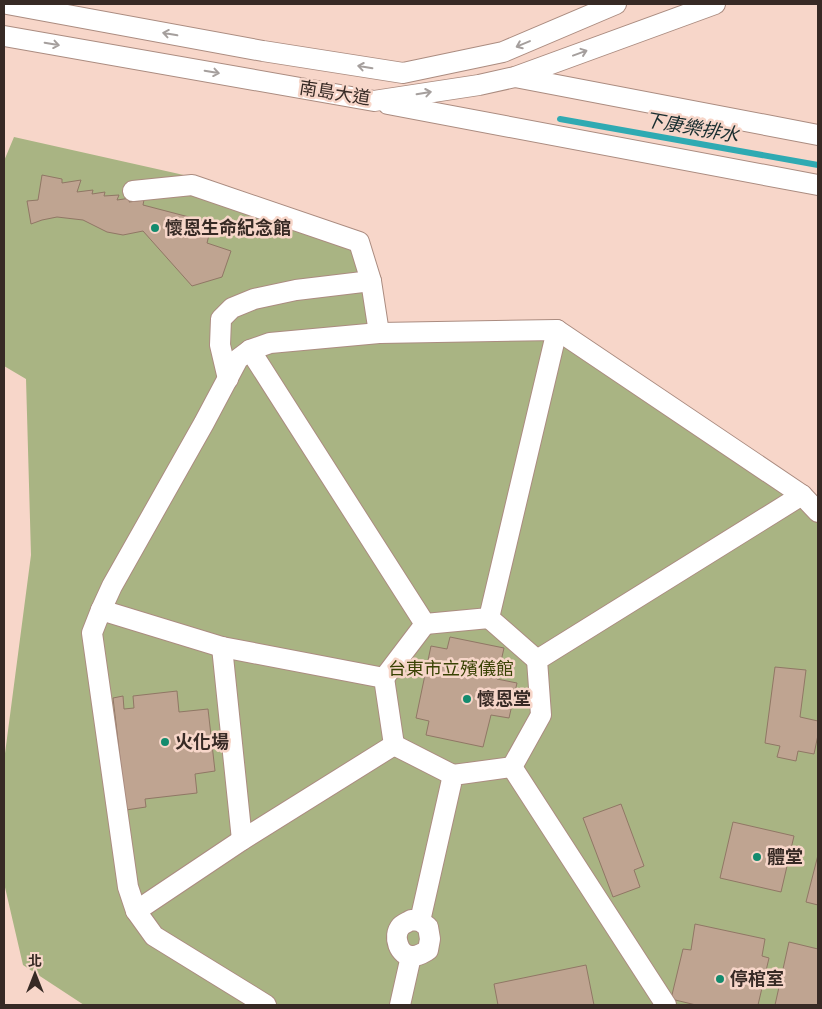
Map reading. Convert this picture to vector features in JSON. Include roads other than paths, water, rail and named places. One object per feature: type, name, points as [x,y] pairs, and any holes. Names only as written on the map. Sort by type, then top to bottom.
[{"type":"street","name":"南島大道","points":[[7,4],[263,51],[403,73],[503,52],[616,4]]},
{"type":"street","name":"南島大道","points":[[4,36],[374,101],[479,85],[515,77],[715,4]]},
{"type":"street","points":[[515,77],[818,135]]},
{"type":"street","points":[[374,101],[818,185]]},
{"type":"street","points":[[133,191],[192,185],[359,242],[371,281],[379,333]]},
{"type":"street","points":[[228,379],[220,345],[221,319],[232,308],[254,299],[296,290],[371,281]]},
{"type":"street","points":[[489,618],[557,330]]},
{"type":"street","points":[[266,1005],[154,936],[136,911],[128,887],[92,633],[100,610],[112,586],[238,359],[250,350],[270,343],[379,333],[557,330],[802,494],[818,512]]},
{"type":"street","points":[[250,350],[425,624]]},
{"type":"street","points":[[537,660],[802,494]]},
{"type":"street","points":[[100,610],[222,647],[384,678]]},
{"type":"street","points":[[394,745],[384,678],[425,624],[489,618],[537,660],[541,716],[512,766]]},
{"type":"street","points":[[222,647],[242,840]]},
{"type":"street","points":[[136,911],[242,840],[394,745]]},
{"type":"street","points":[[394,745],[453,775],[512,766]]},
{"type":"street","points":[[512,766],[666,1005]]},
{"type":"street","points":[[400,1005],[411,956],[419,955],[428,950],[430,939],[428,927],[420,921],[453,775]]},
{"type":"waterway","name":"下康樂排水","points":[[560,119],[818,165]]},
{"type":"place","name":"懷恩生命紀念館","points":[[155,228]]},
{"type":"place","name":"懷恩堂","points":[[467,699]]},
{"type":"place","name":"火化場","points":[[165,742]]},
{"type":"place","name":"體堂","points":[[757,857]]},
{"type":"place","name":"停棺室","points":[[720,979]]},
{"type":"park label","name":"台東市立殯儀館","points":[[451,669]]}]
